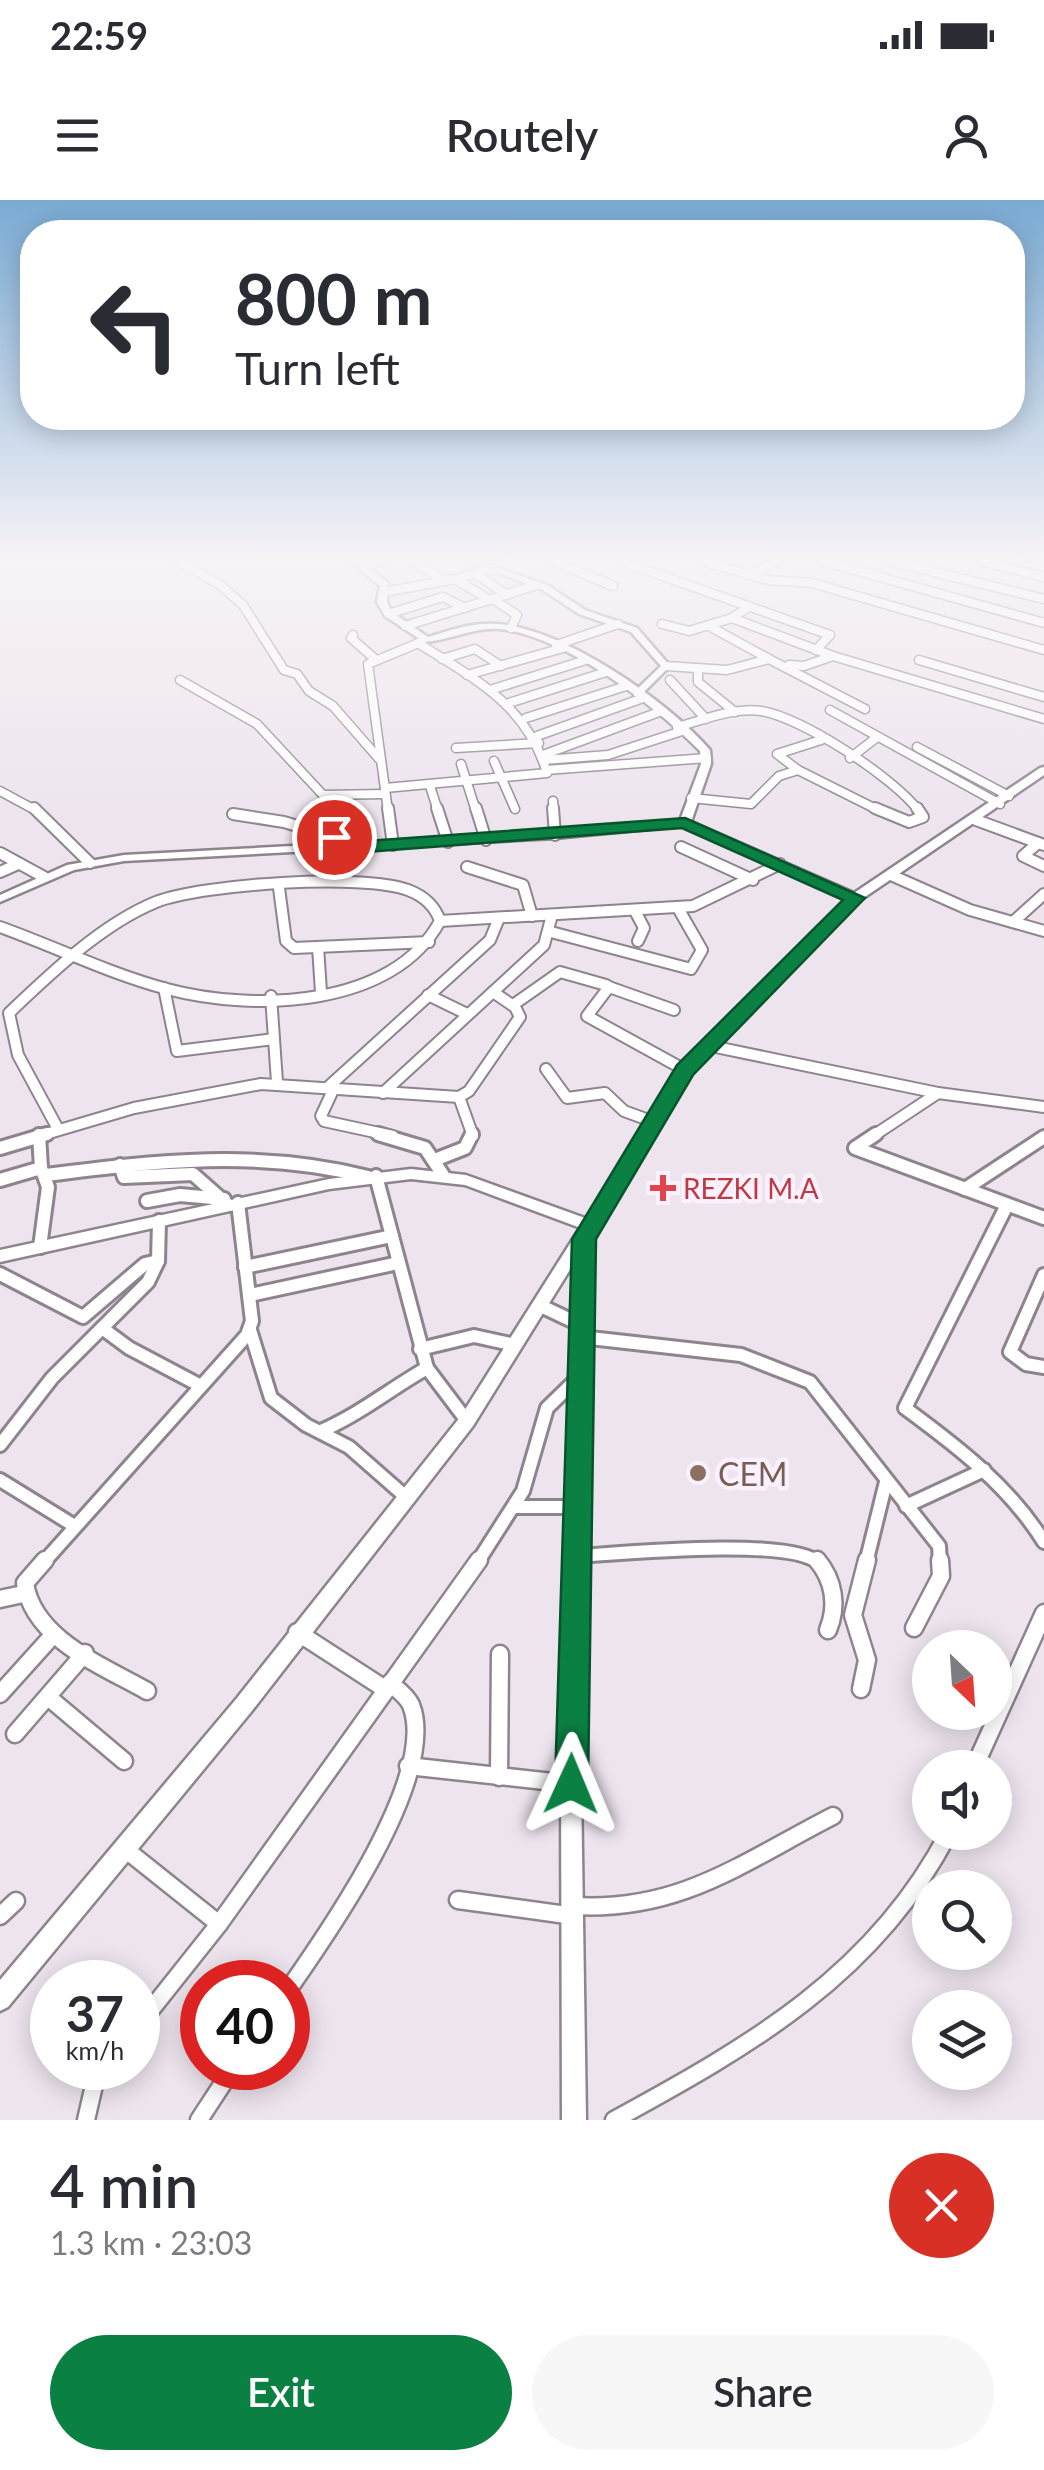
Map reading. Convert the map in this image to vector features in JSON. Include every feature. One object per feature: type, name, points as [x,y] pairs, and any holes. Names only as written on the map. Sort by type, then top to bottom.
[{"type":"main road","points":[[567,651],[626,686],[700,744],[707,758],[685,823],[855,898]]},
{"type":"main road","points":[[2,1993],[244,1705],[297,1632],[467,1420],[588,1232],[685,1070],[855,898],[976,820],[1044,770]]},
{"type":"street","points":[[275,651],[284,670],[297,674],[308,691],[342,715],[381,762]]},
{"type":"street","points":[[365,651],[375,659]]},
{"type":"street","points":[[393,845],[368,667],[375,659],[399,651]]},
{"type":"street","points":[[180,680],[257,724],[323,795],[543,776],[538,739],[526,718],[433,651]]},
{"type":"street","points":[[442,659],[471,651]]},
{"type":"street","points":[[479,651],[501,666]]},
{"type":"street","points":[[467,675],[549,651]]},
{"type":"street","points":[[653,651],[666,666],[698,670],[728,670],[769,659]]},
{"type":"street","points":[[754,651],[864,709]]},
{"type":"street","points":[[818,651],[1044,719]]},
{"type":"street","points":[[780,664],[804,666],[833,656]]},
{"type":"street","points":[[490,690],[586,660]]},
{"type":"street","points":[[919,660],[1044,698]]},
{"type":"street","points":[[456,748],[538,739],[640,696],[666,666]]},
{"type":"street","points":[[698,670],[698,682],[735,712]]},
{"type":"street","points":[[509,704],[606,672]]},
{"type":"street","points":[[670,680],[706,719]]},
{"type":"street","points":[[526,718],[626,686]]},
{"type":"street","points":[[830,710],[876,738],[1005,800]]},
{"type":"street","points":[[544,762],[659,712]]},
{"type":"street","points":[[544,762],[608,754],[735,712],[773,713],[821,740],[850,758],[910,799],[923,816],[914,822],[894,818],[798,770],[776,754],[821,740]]},
{"type":"street","points":[[850,758],[876,738]]},
{"type":"street","points":[[917,747],[1005,800]]},
{"type":"street","points":[[544,762],[707,758]]},
{"type":"street","points":[[494,761],[515,809]]},
{"type":"street","points":[[461,764],[486,840]]},
{"type":"street","points":[[691,798],[751,804],[779,776],[798,770]]},
{"type":"street","points":[[430,786],[448,842]]},
{"type":"street","points":[[0,790],[30,804],[90,862]]},
{"type":"street","points":[[553,801],[554,836]]},
{"type":"street","points":[[233,814],[284,822],[366,846]]},
{"type":"street","points":[[976,820],[1041,844]]},
{"type":"street","points":[[0,898],[90,862],[153,855],[554,836],[685,823]]},
{"type":"street","points":[[1041,844],[1023,856],[1044,866]]},
{"type":"street","points":[[681,847],[753,880]]},
{"type":"street","points":[[0,854],[44,878]]},
{"type":"street","points":[[440,922],[678,908],[708,902],[780,864]]},
{"type":"street","points":[[0,872],[16,865]]},
{"type":"street","points":[[467,867],[523,886],[529,892],[532,916]]},
{"type":"street","points":[[892,875],[970,910],[1044,931]]},
{"type":"street","points":[[0,927],[81,955],[164,988],[222,998],[321,992],[382,980],[429,942],[440,922],[438,912],[418,894],[388,884],[168,898],[134,915],[81,955],[14,1008],[4,1022],[58,1129]]},
{"type":"street","points":[[279,888],[287,944],[318,947],[429,942]]},
{"type":"street","points":[[1013,922],[1044,894]]},
{"type":"street","points":[[551,932],[692,970],[702,950],[678,908]]},
{"type":"street","points":[[635,911],[644,928],[638,942]]},
{"type":"street","points":[[383,1094],[544,944],[551,932],[552,915]]},
{"type":"street","points":[[443,1174],[437,1159],[408,1139],[358,1133],[324,1121],[321,1116],[331,1088],[497,932],[498,918]]},
{"type":"street","points":[[318,947],[321,992]]},
{"type":"street","points":[[513,1006],[560,972],[674,1010]]},
{"type":"street","points":[[610,986],[587,1016],[685,1070]]},
{"type":"street","points":[[164,988],[177,1052],[274,1039]]},
{"type":"street","points":[[0,1148],[167,1101],[277,1082],[383,1094],[459,1097],[469,1091],[520,1015],[493,992]]},
{"type":"street","points":[[428,995],[467,1014]]},
{"type":"street","points":[[271,996],[277,1082]]},
{"type":"street","points":[[706,1046],[938,1092],[1042,1105]]},
{"type":"street","points":[[546,1069],[567,1098],[604,1094],[624,1111],[654,1122]]},
{"type":"street","points":[[938,1092],[855,1148],[1044,1218]]},
{"type":"street","points":[[437,1159],[464,1148],[474,1138],[459,1097]]},
{"type":"street","points":[[40,1135],[40,1248]]},
{"type":"street","points":[[966,1189],[1044,1137]]},
{"type":"street","points":[[0,1180],[43,1171],[257,1157],[319,1164],[372,1177]]},
{"type":"street","points":[[120,1165],[124,1177],[198,1173],[230,1202],[250,1294],[250,1330],[271,1398],[379,1470],[406,1497]]},
{"type":"street","points":[[158,1261],[142,1266],[83,1316],[0,1272],[7,1255],[230,1202],[372,1177],[443,1174],[588,1232],[581,1331],[571,1784],[574,2120]]},
{"type":"street","points":[[372,1177],[392,1236],[420,1348],[442,1395],[467,1420]]},
{"type":"street","points":[[147,1201],[180,1196],[230,1202]]},
{"type":"street","points":[[1007,1205],[906,1408],[984,1470],[1025,1512],[1044,1542]]},
{"type":"street","points":[[1,1441],[52,1378],[148,1282],[158,1261],[158,1221]]},
{"type":"street","points":[[245,1267],[392,1236]]},
{"type":"street","points":[[250,1294],[398,1263]]},
{"type":"street","points":[[1044,1275],[1010,1352],[1026,1364],[1044,1367]]},
{"type":"street","points":[[541,1306],[581,1331],[741,1355],[810,1382],[934,1538],[943,1561],[941,1576],[914,1628]]},
{"type":"street","points":[[102,1328],[129,1348],[201,1386]]},
{"type":"street","points":[[24,1594],[31,1571],[250,1330]]},
{"type":"street","points":[[420,1348],[474,1336],[515,1345]]},
{"type":"street","points":[[321,1430],[361,1414],[389,1390],[428,1368]]},
{"type":"street","points":[[160,1999],[220,1924],[514,1507],[531,1472],[547,1408],[580,1376]]},
{"type":"street","points":[[906,1506],[984,1470]]},
{"type":"street","points":[[0,1480],[73,1525]]},
{"type":"street","points":[[861,1689],[867,1660],[853,1615],[886,1482]]},
{"type":"street","points":[[514,1507],[579,1507]]},
{"type":"street","points":[[579,1556],[766,1550],[806,1553],[818,1561],[828,1578],[834,1608],[828,1630]]},
{"type":"street","points":[[0,1600],[24,1594]]},
{"type":"street","points":[[24,1594],[54,1634],[147,1691]]},
{"type":"street","points":[[982,1750],[1044,1613]]},
{"type":"street","points":[[297,1632],[387,1686],[412,1707],[408,1766],[389,1826],[306,1960]]},
{"type":"street","points":[[0,1694],[54,1634]]},
{"type":"street","points":[[15,1734],[85,1653]]},
{"type":"street","points":[[499,1777],[500,1654]]},
{"type":"street","points":[[48,1698],[124,1761]]},
{"type":"street","points":[[408,1766],[571,1784]]},
{"type":"street","points":[[458,1900],[574,1911],[632,1910],[674,1899],[834,1816]]},
{"type":"street","points":[[125,1849],[220,1924]]},
{"type":"street","points":[[614,2120],[829,1984],[870,1946],[922,1888],[940,1850]]},
{"type":"street","points":[[0,1916],[16,1900]]},
{"type":"street","points":[[86,2120],[93,2090]]},
{"type":"street","points":[[199,2120],[219,2090]]},
{"type":"place","name":"REZKI M.A","points":[[663,1188]]},
{"type":"place","name":"CEM","points":[[698,1473]]},
{"type":"route","points":[[334,837],[366,846],[554,836],[685,823],[855,898],[685,1070],[584,1239],[587,1260],[581,1325],[579,1556],[571,1784]]}]
